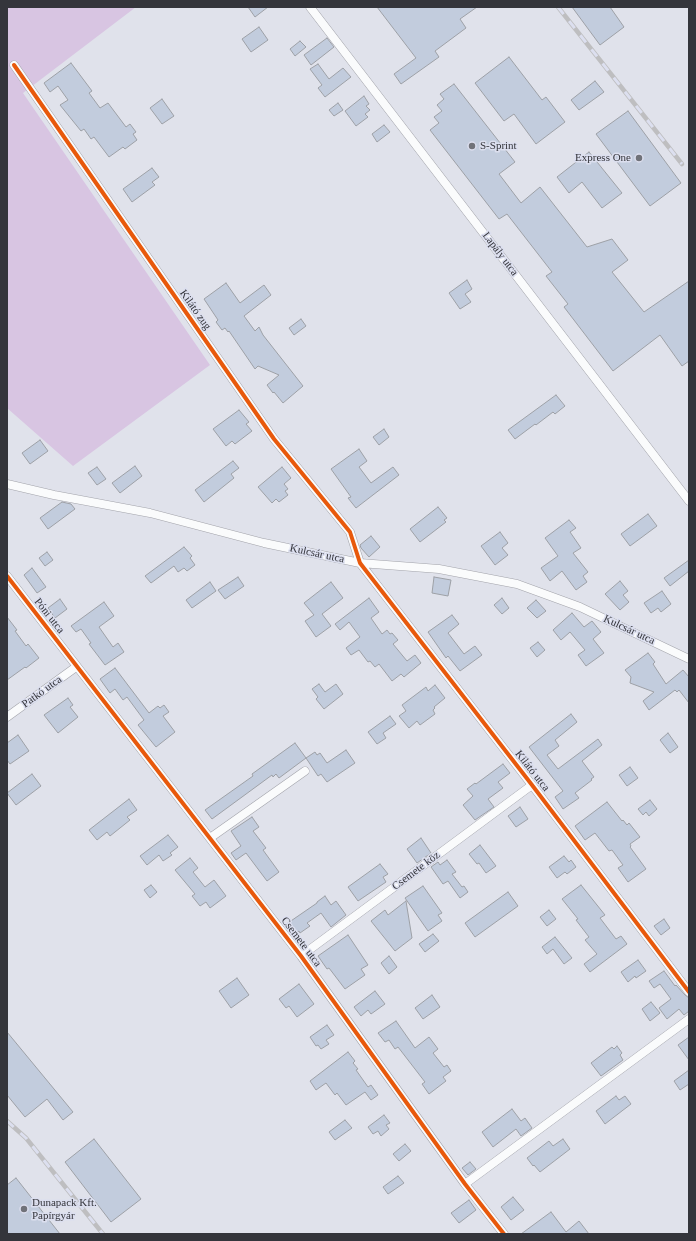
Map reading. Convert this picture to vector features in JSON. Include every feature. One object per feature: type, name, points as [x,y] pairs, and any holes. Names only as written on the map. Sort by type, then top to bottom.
[{"type":"street","name":"Lapály utca","points":[[310,7],[689,501]]},
{"type":"street","name":"Kilátó zug","points":[[14,65],[274,439],[350,532],[360,563]]},
{"type":"street","name":"Kulcsár utca","points":[[7,484],[54,495],[150,513],[264,543],[360,563],[439,569],[517,584],[580,607],[689,659]]},
{"type":"street","name":"Kilátó utca","points":[[360,563],[532,785],[689,992]]},
{"type":"street","name":"Póni utca","points":[[7,576],[76,667]]},
{"type":"street","name":"Patkó utca","points":[[7,717],[76,667]]},
{"type":"street","name":"Csemete utca","points":[[76,667],[301,956],[465,1184],[504,1234]]},
{"type":"street","points":[[210,838],[305,771]]},
{"type":"street","name":"Csemete köz","points":[[301,956],[532,785]]},
{"type":"street","points":[[465,1184],[689,1019]]},
{"type":"shaded area","points":[[7,7],[136,7],[23,93],[210,365],[73,466],[7,408]]},
{"type":"building","points":[[248,7],[268,7],[255,17]]},
{"type":"building","points":[[377,7],[477,7],[460,19],[466,28],[435,51],[439,57],[401,84],[394,74],[416,58]]},
{"type":"building","points":[[572,7],[610,7],[624,27],[600,45]]},
{"type":"building","points":[[259,27],[268,40],[251,52],[242,39]]},
{"type":"building","points":[[327,38],[334,47],[311,65],[304,55]]},
{"type":"building","points":[[300,41],[306,47],[295,56],[290,49]]},
{"type":"building","points":[[509,57],[542,100],[546,97],[565,122],[536,144],[514,114],[504,121],[475,83]]},
{"type":"building","points":[[71,63],[92,91],[89,93],[100,108],[108,103],[126,127],[130,124],[136,132],[133,134],[137,140],[125,149],[123,147],[109,157],[94,137],[91,139],[84,129],[81,131],[60,105],[68,100],[58,86],[50,92],[44,83]]},
{"type":"building","points":[[318,64],[329,79],[343,68],[351,77],[325,97],[318,88],[322,85],[310,69]]},
{"type":"building","points":[[595,81],[604,92],[579,110],[571,100]]},
{"type":"building","points":[[454,84],[515,162],[499,174],[521,203],[540,187],[587,247],[612,239],[628,260],[612,272],[644,312],[689,281],[689,361],[682,366],[660,335],[613,371],[564,307],[568,304],[546,276],[552,272],[507,214],[499,219],[430,130],[439,123],[434,117],[442,111],[437,105],[444,99],[440,94]]},
{"type":"building","points":[[364,96],[369,104],[366,106],[370,110],[365,114],[368,117],[356,126],[345,111]]},
{"type":"building","points":[[162,99],[174,116],[162,124],[150,108]]},
{"type":"building","points":[[338,103],[343,110],[334,116],[329,110]]},
{"type":"building","name":"Express One","points":[[628,111],[681,183],[650,206],[596,134]]},
{"type":"building","points":[[384,125],[390,132],[377,142],[372,134]]},
{"type":"building","points":[[589,152],[622,193],[602,208],[582,182],[569,193],[557,177]]},
{"type":"building","points":[[152,168],[159,177],[152,182],[155,185],[132,202],[123,189]]},
{"type":"building","points":[[467,280],[472,289],[465,294],[471,302],[460,309],[449,293]]},
{"type":"building","points":[[226,283],[240,303],[264,285],[271,295],[244,316],[255,331],[259,327],[263,335],[303,386],[283,403],[267,385],[279,375],[258,366],[255,369],[229,331],[228,332],[225,328],[222,330],[216,322],[218,320],[204,299]]},
{"type":"building","points":[[301,319],[306,326],[294,335],[289,328]]},
{"type":"building","points":[[556,395],[565,406],[555,414],[553,412],[515,439],[508,430]]},
{"type":"building","points":[[239,410],[249,422],[246,424],[252,431],[235,444],[232,441],[226,446],[213,429]]},
{"type":"building","points":[[384,429],[389,437],[379,445],[373,437]]},
{"type":"building","points":[[40,440],[48,451],[30,464],[22,453]]},
{"type":"building","points":[[359,449],[367,461],[359,467],[371,483],[393,467],[399,475],[356,508],[348,498],[351,497],[331,469]]},
{"type":"building","points":[[233,461],[239,468],[231,474],[234,478],[204,502],[195,490]]},
{"type":"building","points":[[135,466],[142,476],[120,493],[112,483]]},
{"type":"building","points":[[97,467],[106,479],[97,485],[88,473]]},
{"type":"building","points":[[282,467],[291,478],[284,484],[288,489],[285,491],[288,495],[279,502],[276,499],[272,503],[258,487]]},
{"type":"building","points":[[62,502],[71,504],[75,509],[48,529],[40,518]]},
{"type":"building","points":[[438,507],[447,518],[444,520],[446,522],[420,542],[410,529]]},
{"type":"building","points":[[648,514],[657,526],[630,546],[621,534]]},
{"type":"building","points":[[569,520],[576,528],[570,532],[581,548],[573,553],[588,572],[583,576],[587,582],[576,590],[562,571],[550,581],[541,568],[558,556],[545,538]]},
{"type":"building","points":[[500,532],[508,543],[502,548],[508,555],[495,565],[481,546]]},
{"type":"building","points":[[371,536],[380,547],[369,557],[360,545]]},
{"type":"building","points":[[184,547],[192,556],[190,558],[195,565],[187,571],[184,568],[178,572],[174,566],[151,583],[145,576]]},
{"type":"building","points":[[47,552],[53,560],[45,566],[39,558]]},
{"type":"building","points":[[689,560],[689,571],[670,586],[664,578]]},
{"type":"building","points":[[32,568],[46,587],[37,593],[24,575]]},
{"type":"building","points":[[238,577],[244,586],[225,599],[218,590]]},
{"type":"building","points":[[434,577],[451,580],[448,596],[432,593]]},
{"type":"building","points":[[620,581],[628,591],[623,595],[629,602],[620,610],[605,594]]},
{"type":"building","points":[[210,582],[216,591],[192,608],[186,600]]},
{"type":"building","points":[[331,582],[343,598],[322,614],[331,626],[316,637],[305,621],[314,615],[304,603]]},
{"type":"building","points":[[662,591],[671,604],[661,612],[658,608],[651,613],[644,603]]},
{"type":"building","points":[[369,598],[379,612],[371,618],[382,634],[387,630],[390,634],[392,633],[398,640],[393,644],[407,661],[415,655],[421,663],[404,677],[401,674],[392,681],[379,664],[375,667],[370,661],[368,662],[359,650],[351,655],[346,648],[360,637],[349,622],[340,630],[335,624]]},
{"type":"building","points":[[502,598],[509,608],[502,614],[494,605]]},
{"type":"building","points":[[60,599],[67,609],[55,618],[48,608]]},
{"type":"building","points":[[536,600],[546,611],[537,618],[527,608]]},
{"type":"building","points":[[104,602],[114,616],[99,627],[113,647],[118,643],[124,652],[105,665],[89,644],[91,643],[81,629],[76,632],[71,626]]},
{"type":"building","points":[[572,613],[584,627],[592,621],[601,632],[593,639],[604,653],[586,666],[578,655],[585,650],[570,632],[561,640],[553,630]]},
{"type":"building","points":[[452,615],[459,624],[448,633],[464,654],[475,646],[482,655],[460,671],[448,656],[446,658],[428,632]]},
{"type":"building","points":[[7,617],[17,630],[15,631],[26,646],[28,644],[39,658],[7,680]]},
{"type":"building","points":[[538,642],[545,650],[537,657],[530,648]]},
{"type":"building","points":[[648,653],[655,662],[653,664],[666,684],[683,670],[689,677],[689,703],[679,690],[677,692],[675,690],[649,710],[643,701],[654,692],[630,683],[631,677],[625,670]]},
{"type":"building","points":[[115,668],[149,713],[158,706],[160,708],[164,705],[169,712],[163,716],[175,732],[156,747],[138,725],[144,720],[127,697],[123,700],[115,689],[110,693],[100,679]]},
{"type":"building","points":[[319,684],[325,692],[336,684],[343,694],[324,709],[316,699],[318,697],[312,689]]},
{"type":"building","points":[[435,685],[445,698],[434,707],[435,708],[433,710],[435,714],[420,725],[417,721],[409,728],[399,716],[406,711],[402,705],[426,687],[428,691]]},
{"type":"building","points":[[68,698],[73,705],[70,707],[78,717],[58,733],[44,715]]},
{"type":"building","points":[[571,714],[577,722],[555,740],[559,746],[547,755],[558,769],[598,739],[602,745],[582,761],[594,777],[575,793],[579,798],[563,809],[555,797],[563,791],[529,747]]},
{"type":"building","points":[[390,716],[396,724],[383,733],[386,738],[377,744],[368,732]]},
{"type":"building","points":[[668,733],[678,747],[670,753],[660,740]]},
{"type":"building","points":[[18,735],[29,751],[10,764],[7,760],[7,743]]},
{"type":"building","points":[[295,743],[306,758],[279,778],[276,774],[273,777],[272,775],[212,819],[205,810],[253,776],[252,774]]},
{"type":"building","points":[[346,750],[355,763],[327,782],[321,774],[318,776],[306,758],[315,752],[317,755],[320,753],[327,763]]},
{"type":"building","points":[[503,764],[510,773],[498,782],[503,788],[488,799],[494,807],[475,820],[463,805],[473,796],[467,789]]},
{"type":"building","points":[[630,767],[638,778],[627,786],[619,775]]},
{"type":"building","points":[[32,774],[41,786],[16,805],[7,793]]},
{"type":"building","points":[[129,799],[137,810],[127,817],[130,820],[110,836],[107,832],[97,840],[89,830]]},
{"type":"building","points":[[650,800],[657,809],[649,816],[646,812],[643,815],[638,809]]},
{"type":"building","points":[[607,802],[622,821],[623,820],[627,825],[629,823],[640,837],[630,844],[630,847],[646,869],[628,882],[618,868],[623,865],[612,850],[609,851],[595,833],[585,840],[575,826]]},
{"type":"building","points":[[520,807],[528,819],[516,827],[508,816]]},
{"type":"building","points":[[252,817],[259,827],[253,831],[266,848],[263,850],[279,872],[267,881],[246,853],[236,860],[231,853],[241,846],[231,831]]},
{"type":"building","points":[[168,835],[178,847],[170,853],[172,855],[163,861],[159,855],[147,865],[140,856]]},
{"type":"building","points":[[421,838],[431,853],[417,863],[407,849]]},
{"type":"building","points":[[480,845],[496,866],[486,873],[479,863],[477,864],[469,854]]},
{"type":"building","points":[[564,856],[569,862],[571,860],[576,867],[567,874],[565,872],[557,878],[549,867]]},
{"type":"building","points":[[190,858],[198,868],[193,872],[205,887],[214,880],[226,896],[210,908],[206,902],[200,906],[192,896],[195,894],[175,870]]},
{"type":"building","points":[[447,860],[456,872],[452,874],[468,892],[460,898],[448,881],[443,884],[431,867],[438,862],[440,865]]},
{"type":"building","points":[[380,864],[388,874],[383,877],[386,882],[358,901],[348,887]]},
{"type":"building","points":[[151,885],[157,892],[150,898],[144,890]]},
{"type":"building","points":[[581,885],[605,915],[600,918],[616,939],[621,936],[627,944],[590,972],[584,964],[597,954],[585,940],[589,937],[576,920],[578,919],[562,899]]},
{"type":"building","points":[[423,886],[442,913],[438,915],[442,921],[428,931],[405,898]]},
{"type":"building","points":[[508,892],[518,906],[475,937],[465,923]]},
{"type":"building","points":[[325,896],[331,905],[336,901],[346,915],[331,927],[321,913],[307,923],[310,926],[300,933],[299,931],[292,936],[285,925]]},
{"type":"building","points":[[406,901],[412,938],[395,951],[371,921],[385,910],[388,915]]},
{"type":"building","points":[[549,910],[556,919],[547,926],[540,917]]},
{"type":"building","points":[[664,919],[670,928],[661,935],[654,926]]},
{"type":"building","points":[[433,934],[439,941],[425,952],[419,944]]},
{"type":"building","points":[[348,935],[368,965],[361,969],[365,975],[345,989],[329,968],[327,969],[318,956]]},
{"type":"building","points":[[555,937],[572,958],[564,964],[553,949],[547,954],[542,947]]},
{"type":"building","points":[[389,956],[397,967],[389,974],[381,963]]},
{"type":"building","points":[[638,960],[646,971],[636,978],[635,976],[628,982],[621,972]]},
{"type":"building","points":[[664,971],[675,986],[676,985],[689,998],[689,1011],[684,1015],[679,1009],[667,1019],[659,1008],[671,999],[660,984],[654,988],[649,981]]},
{"type":"building","points":[[237,978],[249,995],[231,1008],[219,991]]},
{"type":"building","points":[[299,984],[314,1004],[297,1017],[289,1006],[286,1008],[279,999]]},
{"type":"building","points":[[375,991],[385,1004],[371,1014],[368,1010],[361,1016],[354,1007]]},
{"type":"building","points":[[432,995],[440,1007],[423,1019],[415,1008]]},
{"type":"building","points":[[651,1002],[660,1013],[650,1021],[642,1009]]},
{"type":"building","points":[[396,1021],[415,1048],[429,1037],[438,1049],[433,1053],[444,1067],[447,1065],[451,1071],[443,1077],[446,1081],[429,1094],[422,1084],[425,1082],[398,1047],[395,1049],[389,1040],[385,1042],[378,1033]]},
{"type":"building","points":[[327,1025],[334,1035],[326,1040],[329,1044],[321,1049],[318,1045],[316,1046],[310,1037]]},
{"type":"building","points":[[7,1032],[73,1112],[63,1120],[47,1099],[25,1117],[7,1095]]},
{"type":"building","points":[[689,1037],[689,1060],[678,1045]]},
{"type":"building","points":[[617,1046],[622,1053],[620,1055],[623,1060],[601,1076],[591,1063],[612,1047],[614,1049]]},
{"type":"building","points":[[348,1052],[355,1061],[353,1063],[358,1069],[356,1070],[368,1087],[371,1085],[378,1095],[371,1100],[365,1092],[346,1105],[337,1093],[335,1095],[326,1083],[316,1090],[310,1081]]},
{"type":"building","points":[[689,1070],[689,1084],[680,1090],[674,1081]]},
{"type":"building","points":[[616,1096],[619,1100],[625,1096],[631,1104],[605,1124],[596,1111]]},
{"type":"building","points":[[512,1109],[521,1121],[525,1118],[532,1128],[521,1136],[516,1129],[493,1147],[482,1132]]},
{"type":"building","points":[[384,1115],[390,1123],[386,1125],[389,1129],[381,1136],[378,1131],[373,1134],[368,1127]]},
{"type":"building","points":[[345,1120],[352,1128],[335,1140],[329,1132]]},
{"type":"building","points":[[94,1139],[141,1199],[111,1222],[65,1162]]},
{"type":"building","points":[[563,1139],[570,1149],[540,1172],[527,1158],[549,1141],[553,1146]]},
{"type":"building","points":[[405,1144],[411,1151],[399,1161],[393,1154]]},
{"type":"building","points":[[470,1162],[476,1169],[468,1175],[462,1168]]},
{"type":"building","points":[[398,1176],[404,1183],[388,1194],[383,1187]]},
{"type":"building","name":"Dunapack Kft. Papírgyár","points":[[16,1178],[60,1234],[7,1234],[7,1185]]},
{"type":"building","points":[[513,1197],[524,1210],[511,1220],[501,1207]]},
{"type":"building","points":[[469,1200],[476,1210],[459,1223],[451,1213]]},
{"type":"building","points":[[551,1212],[566,1232],[579,1221],[589,1234],[521,1234]]},
{"type":"railway","points":[[558,7],[682,164]]},
{"type":"railway","points":[[7,1121],[26,1138],[103,1234]]},
{"type":"cycle path","points":[[14,65],[274,439],[350,532],[360,563],[532,785],[689,992]]},
{"type":"cycle path","points":[[7,576],[301,956],[465,1184],[504,1234]]},
{"type":"place","name":"S-Sprint","points":[[472,146]]},
{"type":"place","name":"Express One","points":[[639,158]]},
{"type":"place","name":"Dunapack Kft. Papírgyár","points":[[24,1209]]}]
